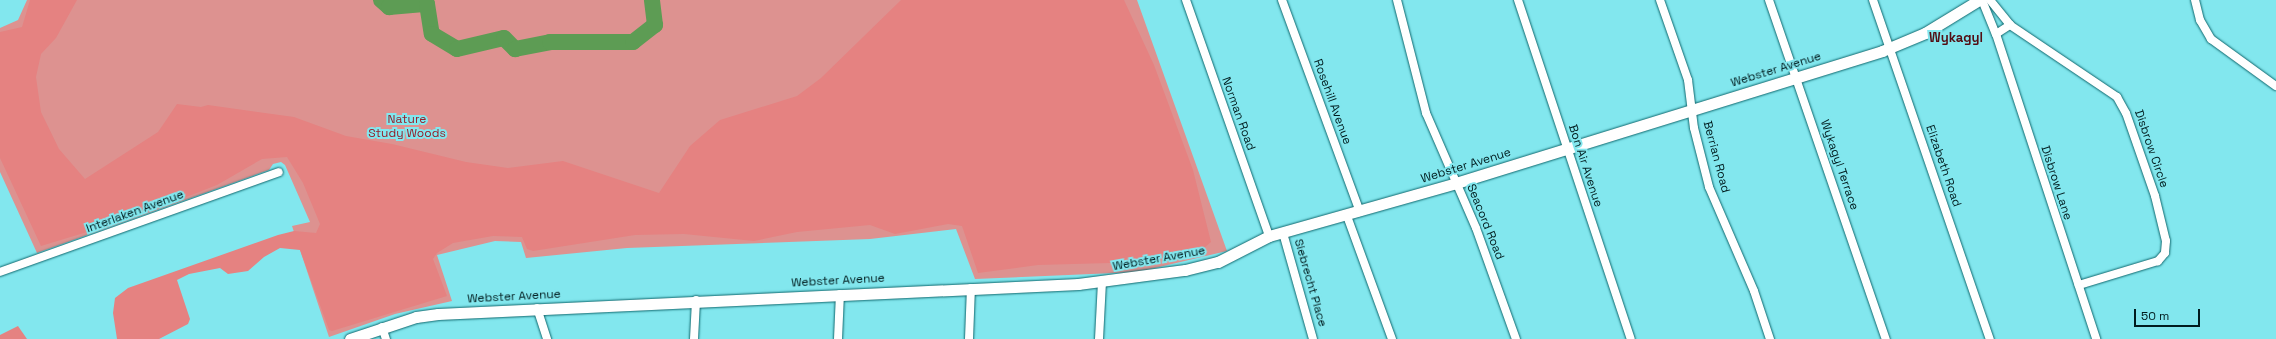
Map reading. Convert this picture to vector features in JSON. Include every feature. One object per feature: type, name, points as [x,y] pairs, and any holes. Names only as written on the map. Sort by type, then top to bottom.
[{"type":"street","name":"Norman Road","points":[[1186,0],[1269,236]]},
{"type":"street","name":"Rosehill Avenue","points":[[1282,0],[1360,212]]},
{"type":"street","name":"Seacord Road","points":[[1397,0],[1426,114],[1476,228],[1516,339]]},
{"type":"street","name":"Bon Air Avenue","points":[[1518,0],[1630,339]]},
{"type":"street","name":"Berrian Road","points":[[1660,0],[1688,80],[1692,109],[1709,187],[1754,291],[1770,339]]},
{"type":"street","name":"Wykagyl Terrace","points":[[1769,0],[1886,339]]},
{"type":"street","name":"Elizabeth Road","points":[[1873,0],[1990,339]]},
{"type":"street","name":"Webster Avenue","points":[[350,339],[382,327],[416,317],[438,314],[696,300],[1102,282],[1185,270],[1218,262],[1269,236],[1347,216],[1890,48],[1925,34],[1979,0]]},
{"type":"street","name":"Disbrow Lane","points":[[1982,0],[1996,34],[2096,339]]},
{"type":"street","name":"Disbrow Circle","points":[[1990,0],[2010,25],[2117,97],[2126,113],[2155,196],[2166,241],[2165,253],[2158,261],[2079,285]]},
{"type":"street","points":[[2195,0],[2200,20],[2211,39],[2276,86]]},
{"type":"street","points":[[1996,34],[2010,25]]},
{"type":"street","name":"Interlaken Avenue","points":[[0,272],[279,172]]},
{"type":"street","points":[[1347,216],[1392,339]]},
{"type":"street","name":"Siebrecht Place","points":[[1283,233],[1313,339]]},
{"type":"street","points":[[1099,339],[1102,282]]},
{"type":"street","points":[[969,339],[971,288]]},
{"type":"street","points":[[838,339],[840,294]]},
{"type":"street","points":[[694,339],[696,300]]},
{"type":"street","points":[[537,308],[547,339]]},
{"type":"street","points":[[382,327],[386,339]]},
{"type":"green space","name":"Nature Study Woods","points":[[27,0],[1137,0],[1227,251],[1138,272],[975,279],[956,229],[870,239],[627,248],[526,258],[521,242],[495,241],[437,255],[452,301],[395,314],[329,337],[292,226],[310,222],[285,165],[281,162],[273,164],[269,170],[37,253],[0,172],[0,28],[18,20]]},
{"type":"shaded area","points":[[30,0],[77,0],[56,38],[41,54],[36,77],[41,112],[59,149],[85,179],[158,132],[177,104],[201,107],[208,105],[294,117],[346,136],[392,144],[466,162],[508,168],[563,161],[659,193],[690,146],[720,120],[797,96],[821,78],[901,0],[1124,0],[1154,65],[1193,170],[1211,242],[1204,248],[1146,262],[1038,265],[978,273],[962,226],[948,224],[895,234],[870,225],[797,232],[754,241],[684,234],[635,235],[533,251],[527,249],[522,237],[493,236],[453,243],[437,253],[433,259],[447,296],[332,331],[329,330],[300,250],[280,248],[264,257],[248,271],[228,274],[220,268],[189,274],[177,280],[190,319],[188,324],[159,339],[117,339],[113,313],[115,298],[128,288],[278,235],[294,231],[316,233],[320,224],[303,183],[287,157],[262,159],[217,185],[130,219],[41,246],[0,158],[0,32],[22,27]]},
{"type":"shaded area","points":[[18,326],[27,339],[0,339],[0,335]]},
{"type":"waterway","points":[[381,0],[389,7],[427,4],[432,34],[457,49],[504,38],[515,49],[550,42],[633,42],[655,25],[652,0]]},
{"type":"district","name":"Wykagyl","points":[[1956,38]]}]
